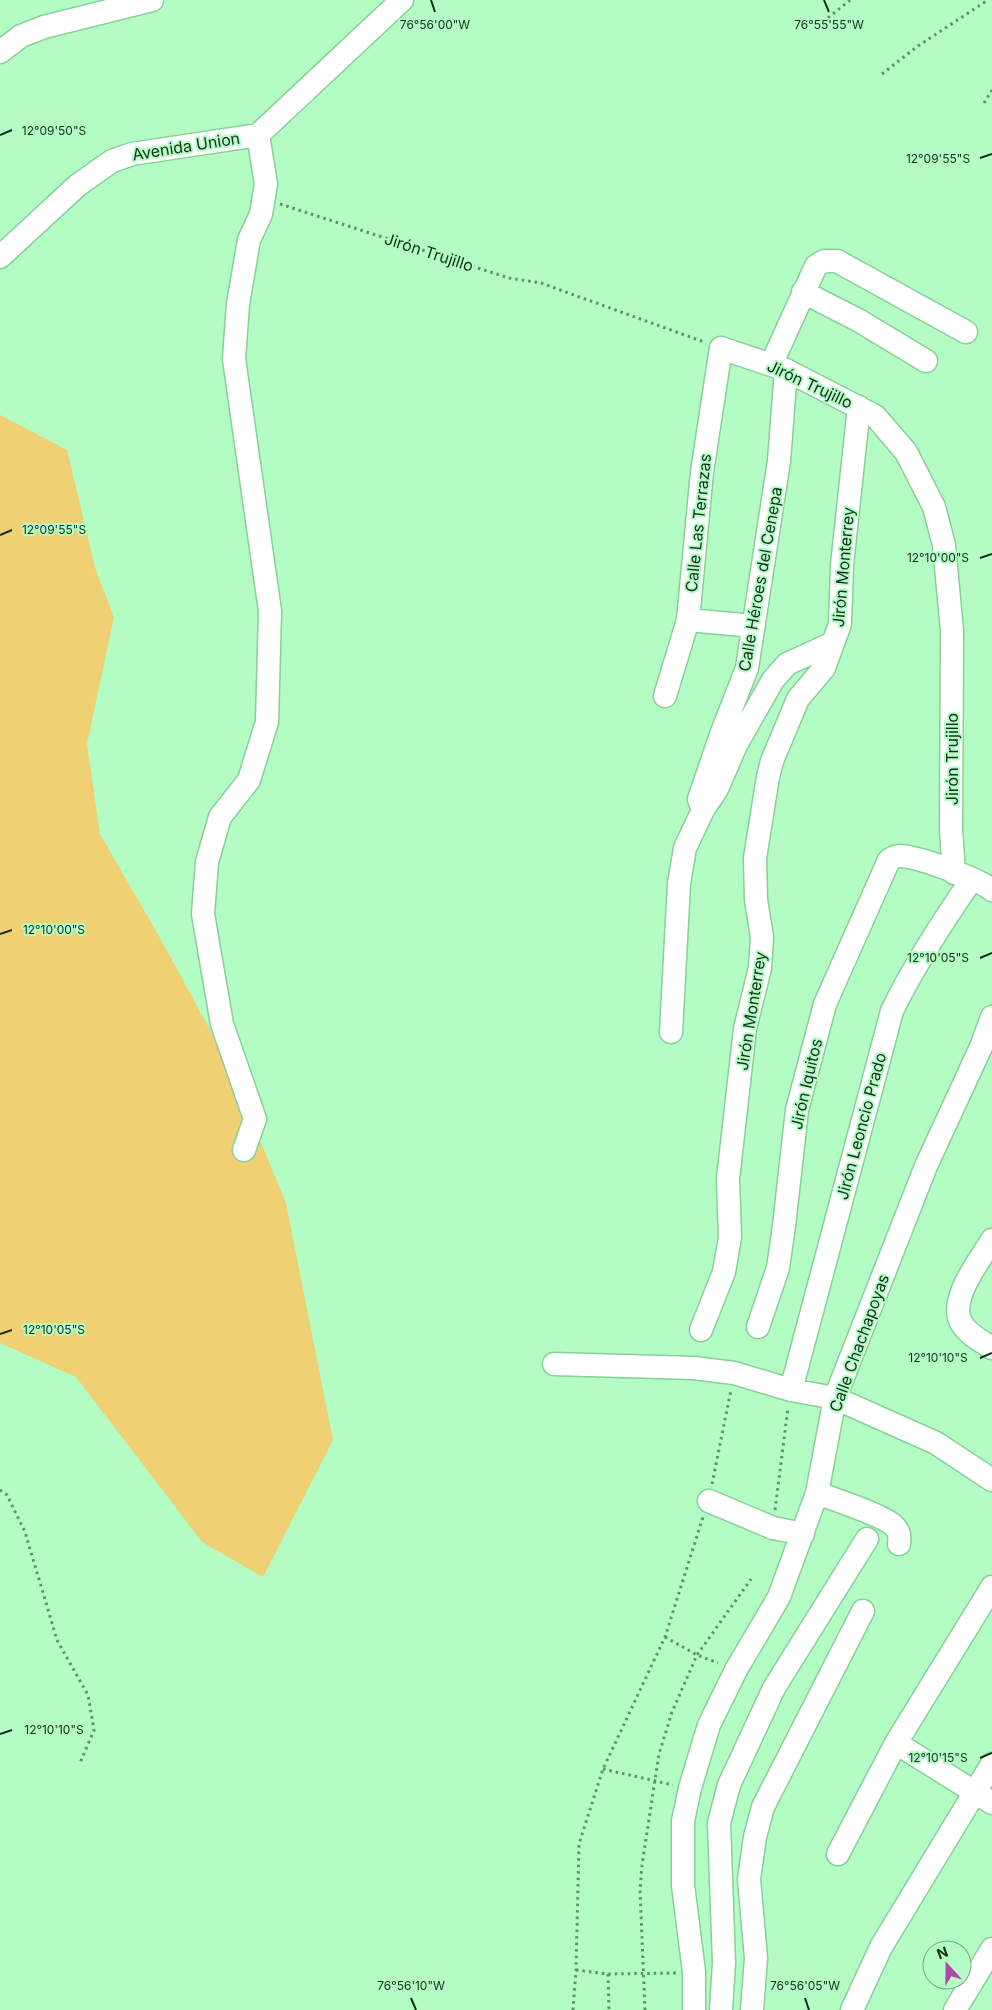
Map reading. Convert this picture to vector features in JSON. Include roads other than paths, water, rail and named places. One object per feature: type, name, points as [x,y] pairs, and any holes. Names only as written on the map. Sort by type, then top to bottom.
[{"type":"street","points":[[0,52],[21,36],[44,27],[152,0]]},
{"type":"street","points":[[244,1150],[255,1119],[222,1024],[203,914],[207,862],[220,817],[249,780],[267,722],[270,612],[234,360],[238,304],[249,240],[261,214],[266,184],[258,134],[402,0]]},
{"type":"street","name":"Avenida Union","points":[[0,257],[78,185],[112,161],[132,154],[258,134]]},
{"type":"street","name":"Calle Héroes del Cenepa","points":[[703,810],[699,800],[722,732],[747,668],[779,461],[779,367],[803,292],[816,266],[824,261],[837,261],[966,332]]},
{"type":"street","points":[[803,292],[858,320],[926,361]]},
{"type":"street","name":"Jirón Trujillo","points":[[721,348],[779,367],[875,416],[906,452],[934,507],[944,545],[952,631],[951,830],[963,876]]},
{"type":"street","name":"Calle Las Terrazas","points":[[665,696],[688,620],[702,472],[721,348]]},
{"type":"street","name":"Jirón Monterrey","points":[[701,1330],[724,1272],[730,1237],[728,1179],[745,1029],[760,968],[762,937],[756,900],[755,858],[768,777],[772,761],[798,699],[824,668],[840,624],[842,565],[859,407]]},
{"type":"street","points":[[688,620],[754,626]]},
{"type":"street","name":"Calle Héroes del Cenepa","points":[[671,1032],[679,884],[685,848],[703,810],[717,789],[736,745],[773,680],[787,664],[833,642]]},
{"type":"street","name":"Jirón Iquitos","points":[[758,1327],[778,1268],[797,1110],[825,1004],[882,872],[889,860],[897,856],[909,857],[963,876]]},
{"type":"street","points":[[963,876],[992,890]]},
{"type":"street","name":"Jirón Leoncio Prado","points":[[791,1390],[892,1011],[941,926],[963,876]]},
{"type":"street","name":"Calle Chachapoyas","points":[[694,2010],[694,1972],[683,1885],[682,1821],[690,1788],[710,1725],[736,1670],[779,1597],[817,1493],[836,1398],[926,1166],[986,1050],[992,1017]]},
{"type":"street","points":[[992,1240],[962,1291],[957,1304],[961,1323],[971,1334],[992,1348]]},
{"type":"street","points":[[554,1364],[694,1368],[734,1373],[791,1390],[836,1398],[936,1443],[992,1480]]},
{"type":"street","points":[[817,1493],[865,1511],[894,1525],[900,1534],[899,1544]]},
{"type":"street","points":[[708,1501],[773,1528],[803,1534]]},
{"type":"street","points":[[721,2010],[724,1963],[719,1823],[729,1785],[774,1688],[867,1539]]},
{"type":"street","points":[[838,1854],[896,1743],[992,1587]]},
{"type":"street","points":[[752,2010],[756,1958],[749,1879],[755,1838],[763,1806],[862,1611]]},
{"type":"street","points":[[896,1743],[983,1797]]},
{"type":"street","points":[[852,2010],[881,1947],[983,1797],[992,1764]]},
{"type":"street","points":[[955,2010],[992,1949]]}]
